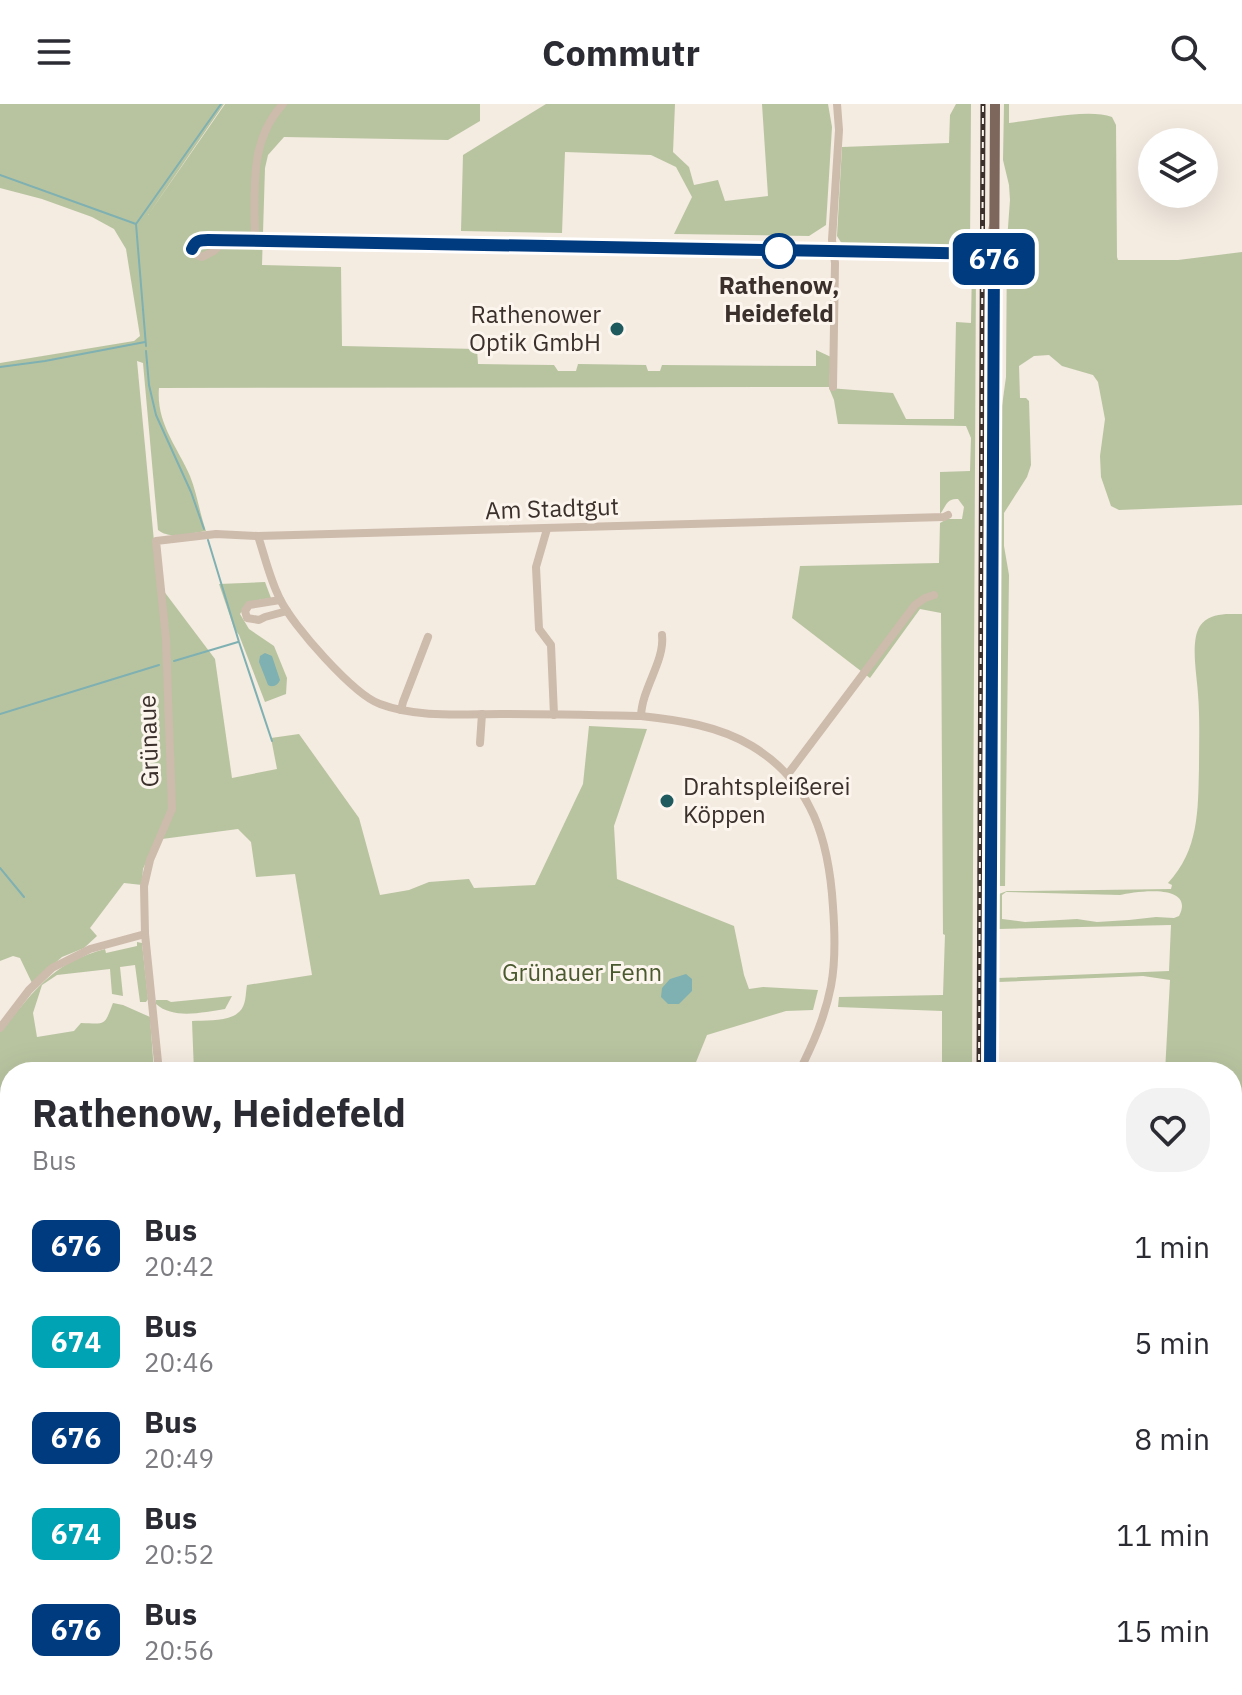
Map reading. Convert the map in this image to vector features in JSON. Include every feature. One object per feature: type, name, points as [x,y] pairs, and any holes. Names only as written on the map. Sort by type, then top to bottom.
[{"type":"main road","points":[[990,1062],[995,104]]},
{"type":"street","points":[[255,240],[259,146],[265,130],[283,104]]},
{"type":"street","points":[[833,387],[835,252],[832,240],[839,130],[837,104]]},
{"type":"street","points":[[982,254],[994,223]]},
{"type":"street","points":[[225,240],[994,254]]},
{"type":"street","name":"Am Stadtgut","points":[[156,541],[216,534],[258,536],[547,529],[948,515]]},
{"type":"street","points":[[547,529],[536,567],[539,629],[551,645],[554,715]]},
{"type":"street","points":[[258,536],[280,600],[287,611],[361,693],[381,705],[418,712],[641,716],[676,720],[728,734],[752,746],[788,774],[806,798],[823,837],[835,929],[835,957],[827,1001],[817,1034],[804,1062]]},
{"type":"street","name":"Grünaue","points":[[156,541],[166,639],[172,809],[146,873],[144,886],[145,934],[158,1062]]},
{"type":"street","points":[[788,774],[915,605],[934,595]]},
{"type":"street","points":[[280,600],[249,605],[245,611],[247,618],[259,620],[287,611]]},
{"type":"street","points":[[641,716],[645,692],[661,651],[662,635]]},
{"type":"street","points":[[401,710],[428,637]]},
{"type":"street","points":[[480,743],[482,714]]},
{"type":"street","points":[[0,1028],[29,990],[52,968],[90,949],[145,934]]},
{"type":"green space","points":[[0,104],[224,104],[148,215],[225,104],[480,104],[480,121],[448,140],[284,137],[268,155],[262,265],[341,267],[342,346],[477,349],[478,364],[554,365],[558,371],[576,371],[578,364],[646,365],[648,371],[660,371],[662,365],[816,366],[816,350],[831,357],[829,387],[159,388],[164,423],[190,476],[206,531],[175,535],[158,530],[143,363],[137,361],[163,637],[170,809],[143,869],[142,885],[124,883],[90,928],[97,936],[84,948],[62,957],[32,983],[20,958],[13,956],[0,961],[0,363],[134,341],[140,336],[126,249],[114,229],[92,217],[42,199],[0,188]]},
{"type":"green space","points":[[546,104],[675,104],[673,152],[689,167],[694,185],[718,180],[725,201],[768,196],[762,104],[828,104],[832,127],[826,225],[809,236],[674,234],[692,197],[676,167],[651,155],[565,152],[562,233],[461,231],[463,155]]},
{"type":"green space","points":[[956,104],[971,104],[970,245],[910,250],[848,248],[842,244],[837,236],[842,147],[949,143],[950,115]]},
{"type":"green space","points":[[1004,104],[1009,104],[1009,123],[1076,114],[1112,117],[1116,125],[1118,260],[1178,260],[1242,252],[1242,505],[1119,510],[1111,506],[1101,477],[1100,456],[1105,419],[1098,382],[1093,375],[1062,366],[1049,355],[1034,356],[1019,366],[1020,398],[1029,401],[1031,465],[1004,513],[1004,546],[1009,575],[1005,886],[998,886],[1002,406],[1006,377],[1010,200],[1003,160]]},
{"type":"green space","points":[[972,265],[976,265],[972,1062],[942,1062],[942,1011],[838,1007],[839,997],[943,995],[941,613],[920,609],[870,678],[792,618],[800,566],[939,563],[940,523],[947,519],[962,519],[964,507],[958,499],[954,499],[940,514],[940,472],[970,471],[971,438],[966,426],[838,424],[829,388],[893,393],[906,419],[954,419],[956,322],[971,323]]},
{"type":"green space","points":[[985,269],[989,281],[989,461],[985,461]]},
{"type":"green space","points":[[265,582],[271,598],[247,602],[240,614],[249,629],[274,646],[287,678],[286,694],[265,702],[219,584]]},
{"type":"green space","name":"Grünauer Fenn","points":[[163,590],[215,659],[232,778],[277,769],[271,738],[299,734],[359,818],[380,895],[409,890],[429,882],[469,879],[474,888],[535,885],[583,784],[589,726],[647,729],[614,826],[617,879],[734,926],[749,989],[818,990],[813,1010],[786,1011],[707,1035],[696,1062],[194,1062],[192,1021],[236,1015],[244,1004],[247,985],[312,975],[295,874],[256,877],[251,842],[238,829],[162,839],[174,810]]},
{"type":"green space","points":[[1242,614],[1242,1062],[1166,1062],[1170,980],[1143,976],[998,982],[998,978],[1169,971],[1171,925],[998,929],[999,894],[1007,891],[1171,889],[1172,885],[1168,883],[1186,857],[1195,829],[1199,721],[1195,640],[1202,623],[1212,617]],"holes":[[[1006,892],[1120,895],[1162,892],[1179,898],[1182,905],[1179,916],[1097,922],[1002,919],[1002,895]]]},
{"type":"green space","points":[[137,942],[142,943],[146,1002],[140,1002],[135,965],[120,967],[123,996],[112,994],[110,969],[57,975],[42,985],[33,1013],[37,1037],[74,1031],[81,1023],[103,1022],[113,1003],[123,1005],[150,1017],[153,1062],[0,1062],[0,1032],[45,981],[86,955],[105,949],[106,953],[137,946]]},
{"type":"green space","points":[[232,996],[225,1009],[199,1013],[171,1012],[156,1004],[156,1000],[171,1002]]},
{"type":"water","points":[[265,653],[272,656],[280,680],[277,685],[268,685],[259,662],[260,656]]},
{"type":"water","points":[[686,974],[692,979],[692,991],[679,1004],[668,1004],[661,997],[662,988],[670,979]]},
{"type":"waterway","points":[[0,175],[136,224],[221,104]]},
{"type":"waterway","points":[[136,224],[146,346]]},
{"type":"waterway","points":[[0,367],[145,342]]},
{"type":"waterway","points":[[146,351],[156,415],[204,529]]},
{"type":"waterway","points":[[208,540],[272,741]]},
{"type":"waterway","points":[[174,661],[238,642]]},
{"type":"waterway","points":[[0,714],[159,665]]},
{"type":"waterway","points":[[0,868],[24,897]]},
{"type":"railway","points":[[979,1062],[983,104]]},
{"type":"bus line","name":"676","points":[[192,249],[198,241],[208,240],[994,254],[990,1062]]},
{"type":"place","name":"Rathenow, Heidefeld","points":[[779,251]]},
{"type":"place","name":"Rathenower Optik GmbH","points":[[617,329]]},
{"type":"place","name":"Drahtspleißerei Köppen","points":[[667,801]]}]
